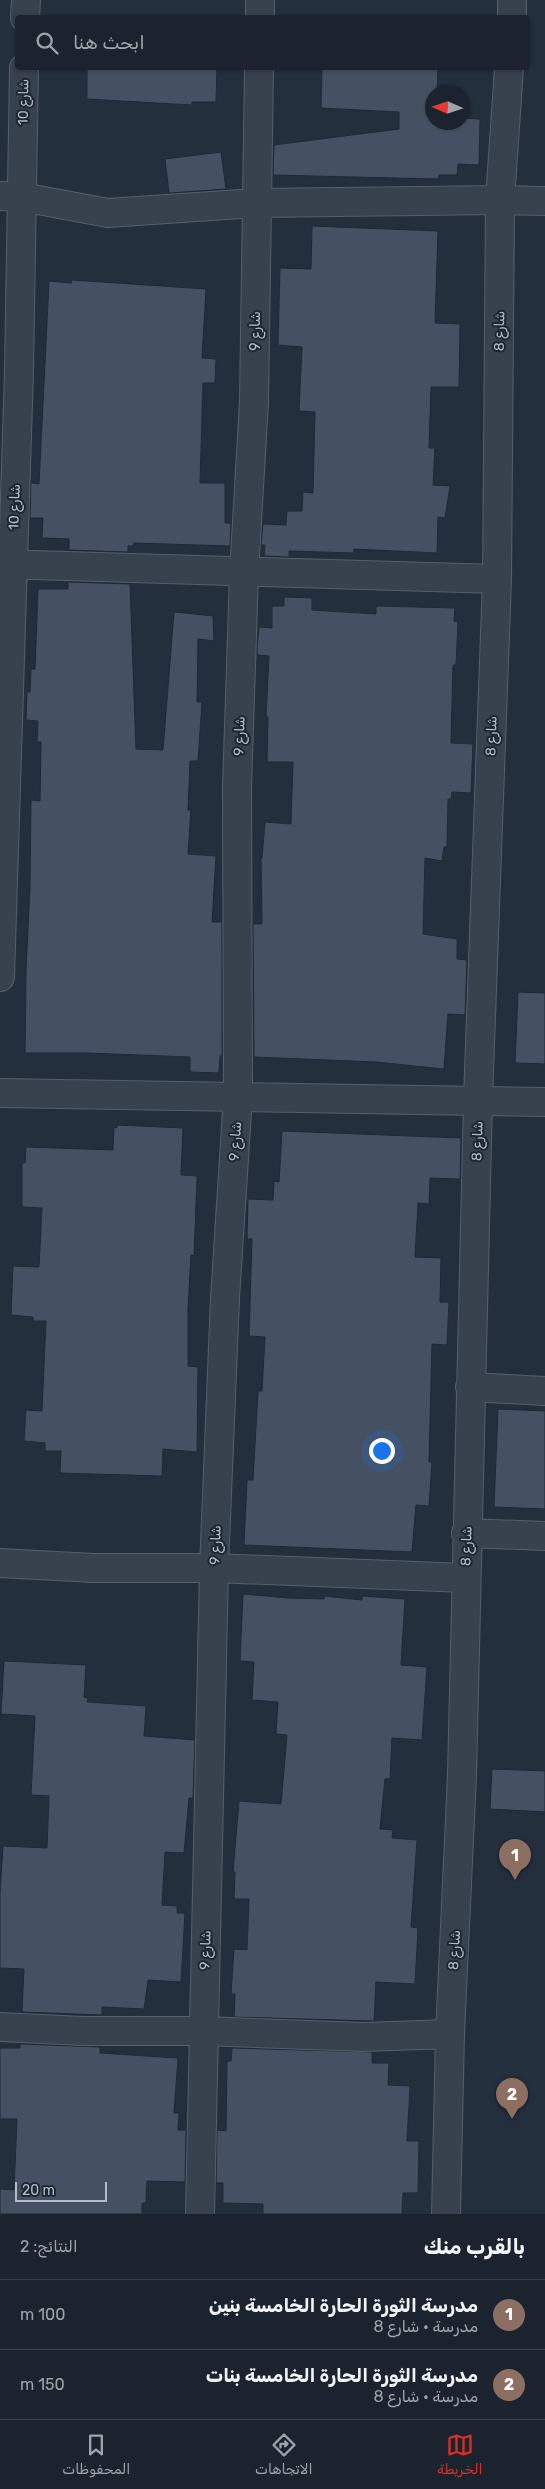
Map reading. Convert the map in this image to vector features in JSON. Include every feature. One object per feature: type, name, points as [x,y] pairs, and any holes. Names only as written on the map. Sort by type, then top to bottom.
[{"type":"street","points":[[25,15],[26,0]]},
{"type":"street","points":[[260,0],[260,15]]},
{"type":"street","points":[[512,0],[512,15]]},
{"type":"street","name":"شارع 10","points":[[0,977],[11,196],[24,70]]},
{"type":"street","name":"شارع 9","points":[[200,2214],[214,1568],[225,1298],[238,1096],[237,788],[244,573],[254,402],[259,70]]},
{"type":"street","name":"شارع 8","points":[[446,2214],[450,2034],[462,1775],[466,1533],[478,1099],[497,579],[500,200],[508,70]]},
{"type":"street","points":[[11,196],[108,213],[256,203],[545,201]]},
{"type":"street","points":[[6,565],[497,579]]},
{"type":"street","points":[[0,1093],[478,1099],[545,1102]]},
{"type":"street","points":[[470,1387],[545,1391]]},
{"type":"street","points":[[466,1533],[545,1536]]},
{"type":"street","points":[[0,1563],[93,1568],[214,1568],[465,1578]]},
{"type":"street","points":[[0,2027],[82,2031],[203,2031],[363,2037],[450,2034]]},
{"type":"building","points":[[87,70],[217,70],[216,102],[192,102],[192,105],[87,99]]},
{"type":"building","points":[[322,70],[438,70],[437,85],[425,85],[425,130],[470,130],[470,118],[480,119],[479,165],[458,164],[457,175],[439,175],[438,179],[273,175],[274,145],[399,129],[399,112],[321,108]]},
{"type":"building","points":[[221,152],[226,189],[169,193],[165,159]]},
{"type":"building","points":[[312,226],[438,231],[435,323],[460,324],[459,387],[431,387],[429,448],[435,448],[433,485],[450,486],[445,518],[438,517],[437,553],[354,549],[354,553],[289,551],[289,557],[264,556],[265,545],[261,545],[263,524],[286,525],[287,511],[302,511],[303,492],[313,493],[315,412],[299,411],[302,347],[278,345],[280,268],[311,269]]},
{"type":"building","points":[[72,280],[206,289],[202,358],[216,359],[215,383],[203,383],[200,483],[225,483],[225,523],[231,523],[230,546],[134,543],[133,546],[128,546],[128,552],[69,550],[69,539],[42,538],[43,518],[30,518],[31,483],[39,484],[49,281],[71,283]]},
{"type":"building","points":[[68,582],[130,584],[136,749],[163,750],[174,612],[213,616],[214,641],[198,639],[197,702],[202,702],[198,761],[190,761],[188,810],[191,810],[188,854],[216,856],[212,922],[222,922],[222,1056],[220,1056],[219,1073],[190,1072],[190,1057],[88,1053],[25,1053],[31,800],[40,801],[41,742],[37,742],[38,721],[26,720],[27,692],[30,692],[31,669],[35,669],[38,589],[68,589]]},
{"type":"building","points":[[284,597],[312,598],[312,610],[376,614],[376,606],[455,608],[454,621],[458,622],[456,665],[453,665],[451,743],[473,744],[471,793],[452,792],[451,799],[448,799],[447,847],[444,847],[442,861],[425,858],[423,934],[457,939],[457,959],[467,960],[465,1015],[448,1014],[444,1069],[376,1062],[254,1057],[253,924],[262,924],[261,858],[265,822],[291,824],[293,762],[267,762],[268,717],[266,717],[269,656],[257,655],[257,647],[259,627],[272,628],[272,606],[284,606]]},
{"type":"building","points":[[518,992],[545,993],[545,1064],[515,1063]]},
{"type":"building","points":[[117,1125],[183,1128],[181,1175],[197,1176],[194,1256],[191,1255],[188,1308],[188,1366],[198,1367],[197,1452],[163,1449],[162,1476],[60,1473],[61,1451],[45,1451],[45,1443],[24,1441],[26,1410],[42,1411],[46,1321],[33,1321],[33,1317],[11,1315],[13,1266],[39,1267],[42,1208],[22,1207],[22,1163],[25,1163],[26,1147],[113,1150],[114,1127],[117,1128]]},
{"type":"building","points":[[282,1131],[461,1138],[460,1179],[430,1178],[429,1204],[418,1203],[415,1257],[441,1258],[440,1302],[449,1302],[447,1345],[432,1344],[429,1462],[432,1462],[429,1506],[416,1505],[412,1552],[244,1545],[247,1480],[253,1480],[258,1391],[262,1391],[265,1337],[249,1336],[252,1239],[247,1239],[248,1199],[273,1200],[274,1181],[279,1182]]},
{"type":"building","points":[[498,1409],[545,1411],[545,1509],[494,1507]]},
{"type":"building","points":[[243,1594],[288,1598],[324,1599],[324,1596],[362,1600],[362,1596],[405,1599],[401,1665],[427,1667],[422,1740],[392,1738],[390,1779],[385,1779],[380,1829],[393,1830],[392,1838],[417,1840],[411,1927],[418,1928],[415,1984],[376,1982],[374,2021],[234,2017],[235,1994],[231,1994],[234,1949],[247,1950],[249,1899],[234,1899],[235,1872],[233,1872],[239,1801],[281,1804],[287,1735],[276,1734],[278,1702],[252,1700],[254,1662],[240,1661]]},
{"type":"building","points":[[4,1661],[86,1665],[84,1697],[88,1698],[87,1702],[146,1706],[144,1736],[195,1740],[193,1798],[189,1798],[184,1853],[165,1852],[162,1905],[177,1906],[177,1913],[185,1913],[181,1982],[148,1980],[144,2009],[102,2007],[102,2015],[22,2012],[24,1969],[0,1968],[0,1892],[3,1846],[47,1848],[49,1796],[31,1795],[35,1716],[1,1714]]},
{"type":"building","points":[[492,1769],[545,1771],[545,1812],[490,1809]]},
{"type":"building","points":[[20,2044],[100,2047],[100,2053],[178,2058],[174,2113],[179,2113],[178,2130],[186,2130],[185,2182],[147,2181],[146,2203],[142,2203],[142,2214],[0,2214],[0,2189],[14,2190],[17,2119],[0,2119],[0,2048],[20,2048]]},
{"type":"building","points":[[232,2048],[372,2052],[372,2063],[389,2063],[388,2085],[410,2086],[407,2141],[419,2141],[418,2193],[403,2193],[402,2214],[263,2214],[263,2204],[223,2203],[223,2183],[216,2183],[217,2130],[226,2131],[227,2061],[231,2061]]},
{"type":"place","name":"مدرسة الثورة الحارة الخامسة بنين","points":[[515,1880]]},
{"type":"place","name":"مدرسة الثورة الحارة الخامسة بنات","points":[[512,2119]]}]
